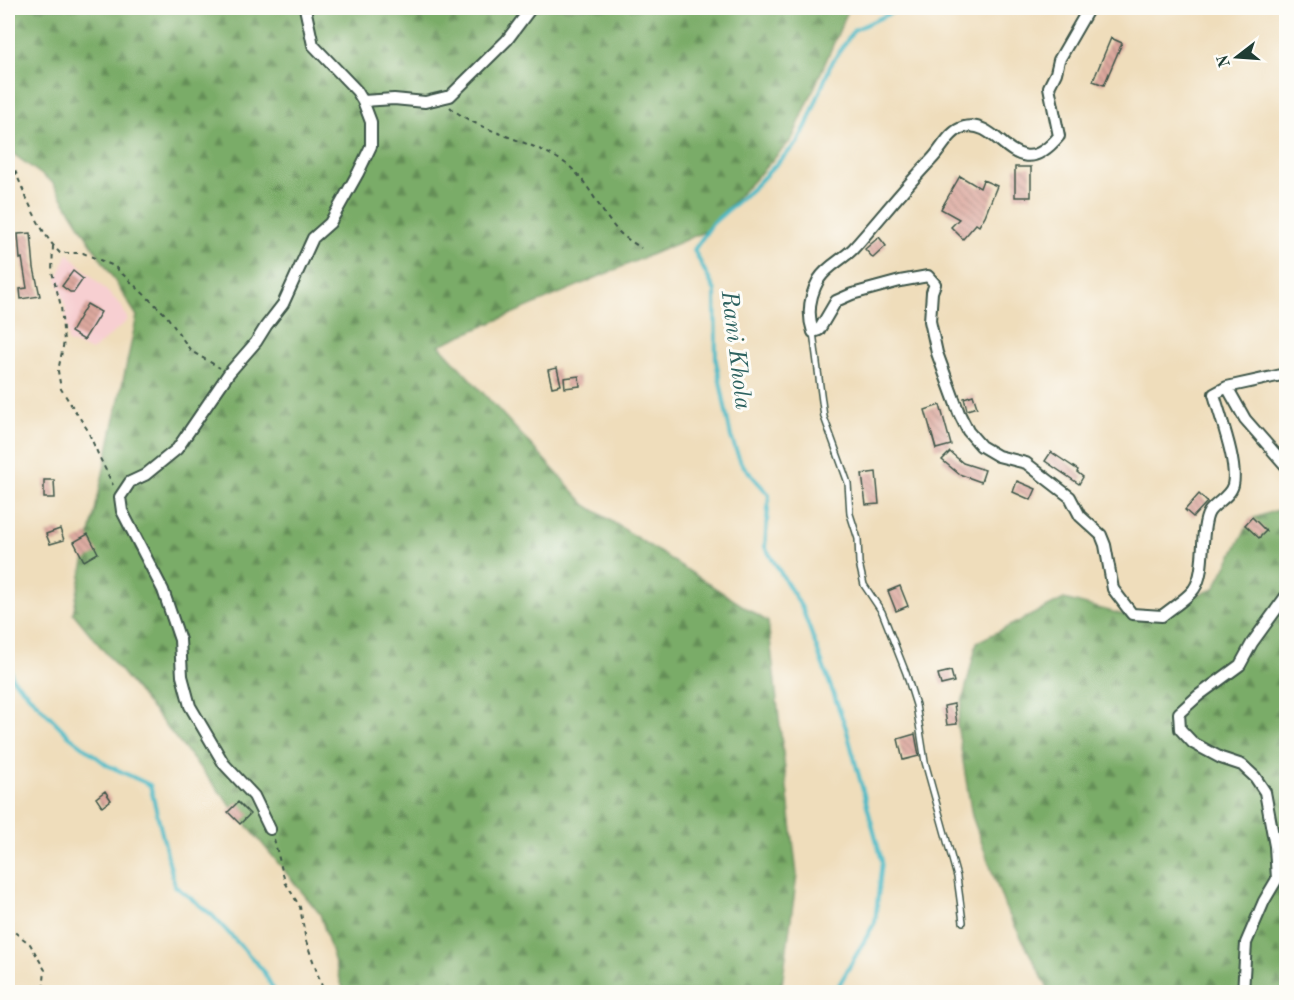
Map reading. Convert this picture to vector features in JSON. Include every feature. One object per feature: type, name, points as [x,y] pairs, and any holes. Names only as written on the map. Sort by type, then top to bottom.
[{"type":"street","points":[[270,830],[254,796],[224,764],[190,706],[182,676],[180,640],[163,590],[122,510],[120,497],[130,482],[145,475],[177,449],[229,373],[256,342],[283,304],[313,238],[330,224],[371,146],[371,122],[363,101],[357,91],[313,45],[305,8]]},
{"type":"street","points":[[363,101],[394,99],[425,102],[450,96],[507,40],[531,8]]},
{"type":"street","points":[[1089,8],[1059,60],[1056,73],[1048,87],[1059,136],[1050,147],[1040,154],[1025,156],[975,127],[964,128],[953,133],[938,153],[896,196],[850,252],[835,262],[820,278],[810,301],[809,319],[813,332],[819,330],[836,301],[852,294],[928,276],[935,284],[932,292],[930,321],[937,353],[968,431],[981,446],[998,456],[1026,463],[1070,497],[1080,516],[1101,535],[1113,590],[1132,614],[1162,616],[1194,589],[1202,562],[1209,513],[1233,486],[1232,459],[1214,394],[1227,387],[1287,374]]},
{"type":"street","points":[[1227,387],[1245,419],[1287,466]]},
{"type":"street","points":[[1243,993],[1246,943],[1264,901],[1277,879],[1275,846],[1265,792],[1256,777],[1242,765],[1221,758],[1193,743],[1180,729],[1179,713],[1240,665],[1252,643],[1287,596]]},
{"type":"lane","points":[[813,332],[824,417],[848,483],[850,514],[858,539],[859,562],[864,585],[882,612],[906,672],[916,705],[925,762],[957,877],[963,922]]},
{"type":"path","points":[[450,96],[450,109],[482,126],[547,152],[568,165],[582,180],[620,233],[641,248]]},
{"type":"path","points":[[8,154],[36,216],[53,246],[60,253],[83,253],[114,266],[166,315],[191,351],[229,373]]},
{"type":"path","points":[[53,246],[52,272],[61,306],[64,342],[58,371],[61,389],[87,429],[120,497]]},
{"type":"path","points":[[270,830],[277,847],[285,882],[300,907],[306,941],[324,993]]},
{"type":"path","points":[[8,927],[30,944],[45,970],[43,993]]},
{"type":"shaded area","points":[[68,253],[121,305],[128,320],[92,351],[68,342],[65,306],[57,278]]},
{"type":"green space","points":[[8,8],[849,8],[792,139],[706,231],[439,345],[586,505],[768,622],[797,875],[781,992],[344,992],[320,914],[73,613],[137,316],[53,183],[8,150]]},
{"type":"green space","points":[[1286,507],[1286,992],[1050,992],[1005,907],[972,816],[957,724],[977,642],[1064,599],[1136,618],[1214,589],[1251,519]]},
{"type":"building","points":[[1111,38],[1122,43],[1104,85],[1093,81]]},
{"type":"building","points":[[1015,167],[1031,167],[1031,197],[1015,197]]},
{"type":"building","points":[[960,176],[980,188],[983,180],[997,186],[979,226],[976,224],[963,239],[951,227],[959,219],[941,209]]},
{"type":"building","points":[[31,233],[34,268],[40,296],[21,299],[20,289],[27,288],[22,258],[20,259],[18,234]]},
{"type":"building","points":[[879,237],[886,246],[873,258],[865,249]]},
{"type":"building","points":[[73,271],[83,279],[74,292],[70,292],[62,286]]},
{"type":"building","points":[[87,304],[101,312],[84,340],[71,332]]},
{"type":"building","points":[[557,368],[561,385],[552,387],[548,370]]},
{"type":"building","points":[[579,376],[580,386],[565,388],[564,378]]},
{"type":"building","points":[[973,395],[977,407],[967,410],[964,398]]},
{"type":"building","points":[[940,405],[951,445],[936,449],[925,410]]},
{"type":"building","points":[[950,452],[963,463],[985,470],[981,482],[959,474],[942,460]]},
{"type":"building","points":[[1051,452],[1078,470],[1077,472],[1083,477],[1079,484],[1045,461]]},
{"type":"building","points":[[876,472],[879,504],[866,505],[862,474]]},
{"type":"building","points":[[44,480],[54,480],[55,498],[44,498]]},
{"type":"building","points":[[1017,481],[1036,489],[1031,500],[1013,492]]},
{"type":"building","points":[[1199,494],[1207,502],[1193,517],[1185,510]]},
{"type":"building","points":[[1252,517],[1266,531],[1259,538],[1245,525]]},
{"type":"building","points":[[60,529],[64,540],[50,544],[46,534]]},
{"type":"building","points":[[88,534],[98,553],[84,561],[74,542]]},
{"type":"building","points":[[900,586],[908,606],[896,611],[888,591]]},
{"type":"building","points":[[951,671],[954,682],[941,685],[938,674]]},
{"type":"building","points":[[954,704],[957,724],[947,725],[944,706]]},
{"type":"building","points":[[915,734],[919,756],[903,760],[898,739]]},
{"type":"building","points":[[105,791],[111,800],[102,807],[96,798]]},
{"type":"building","points":[[238,802],[250,814],[240,824],[228,812]]},
{"type":"waterway","name":"Rani Khola","points":[[835,992],[875,922],[882,861],[846,728],[802,608],[765,547],[769,495],[741,463],[731,437],[716,361],[715,291],[694,250],[712,224],[754,187],[798,142],[831,64],[854,30],[902,8]]},
{"type":"waterway","points":[[8,597],[11,623],[8,646]]},
{"type":"waterway","points":[[8,655],[12,678],[68,735],[107,765],[150,785],[175,886],[212,915],[262,969],[275,992]]}]
